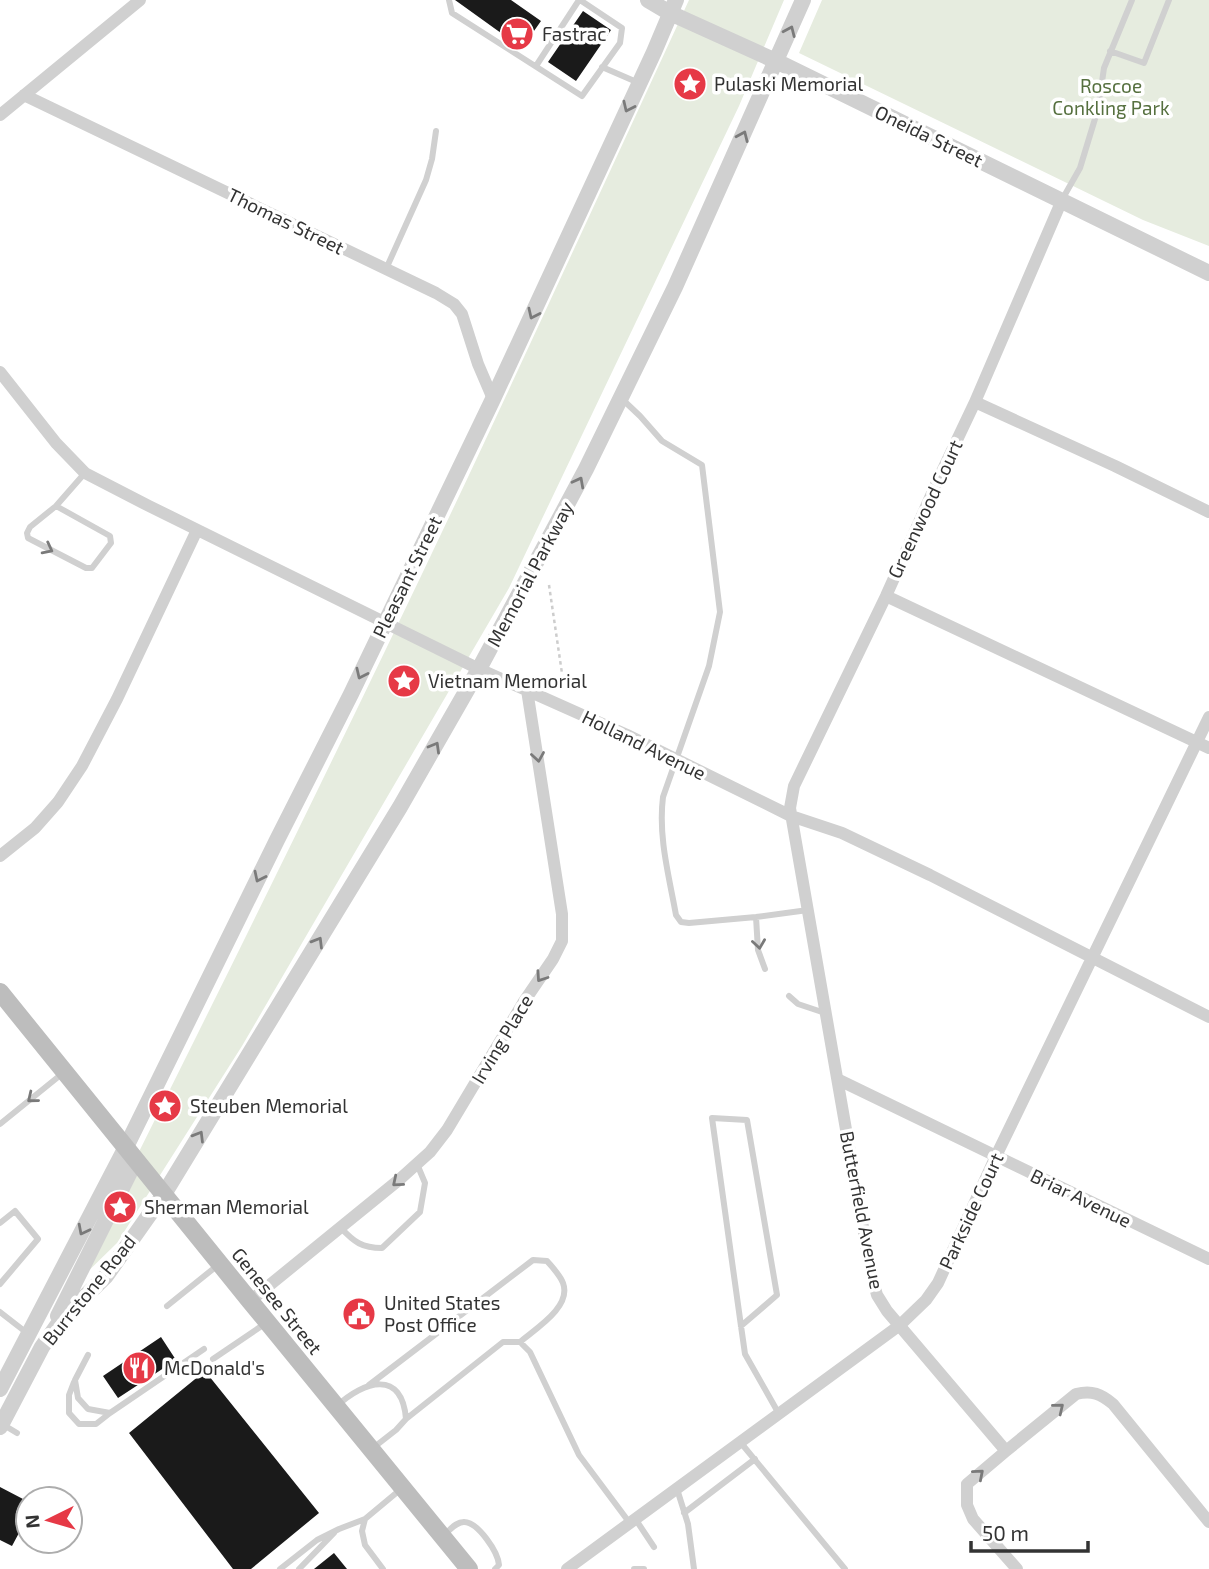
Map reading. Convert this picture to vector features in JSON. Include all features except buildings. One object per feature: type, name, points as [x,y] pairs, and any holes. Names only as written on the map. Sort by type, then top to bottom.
[{"type":"main road","name":"Genesee Street","points":[[0,992],[469,1569]]},
{"type":"street","points":[[0,115],[140,0]]},
{"type":"street","name":"Oneida Street","points":[[648,0],[673,7],[776,61],[1209,273]]},
{"type":"street","name":"Memorial Parkway","points":[[164,1194],[393,818],[480,668],[586,469],[675,287],[803,0]]},
{"type":"street","name":"Pleasant Street","points":[[131,1154],[493,399],[673,7]]},
{"type":"street","name":"Thomas Street","points":[[24,95],[454,304],[462,314],[493,399]]},
{"type":"street","name":"Greenwood Court","points":[[791,816],[794,786],[886,596],[975,402],[1062,200]]},
{"type":"street","name":"Holland Avenue","points":[[0,372],[56,443],[85,473],[385,622],[791,816],[842,833],[930,875],[1209,1017]]},
{"type":"street","points":[[975,402],[1209,512]]},
{"type":"street","points":[[0,856],[35,828],[58,802],[82,766],[117,699],[197,530]]},
{"type":"street","points":[[886,596],[1203,745]]},
{"type":"street","name":"Irving Place","points":[[250,1301],[341,1228],[429,1152],[447,1130],[562,941],[562,914],[527,690]]},
{"type":"street","name":"Parkside Court","points":[[567,1569],[900,1325],[926,1300],[938,1283],[1091,958],[1203,745],[1209,717]]},
{"type":"street","name":"Butterfield Avenue","points":[[791,816],[877,1295],[887,1311],[1006,1451]]},
{"type":"street","name":"Briar Avenue","points":[[839,1080],[1209,1259]]},
{"type":"street","points":[[42,1347],[131,1154]]},
{"type":"street","name":"Burrstone Road","points":[[0,1389],[131,1154]]},
{"type":"street","name":"Burrstone Road","points":[[0,1425],[42,1347],[61,1320],[106,1276],[164,1194]]},
{"type":"street","points":[[1017,1569],[973,1518],[967,1505],[967,1484],[1076,1394],[1084,1392],[1094,1392],[1113,1404],[1209,1522]]},
{"type":"lane","points":[[449,0],[452,13],[582,96],[620,43],[622,28],[579,0],[536,66]]},
{"type":"lane","points":[[1062,200],[1080,168],[1098,109],[1104,68],[1132,0]]},
{"type":"lane","points":[[1110,51],[1144,63],[1169,0]]},
{"type":"lane","points":[[602,67],[639,83]]},
{"type":"lane","points":[[386,269],[426,180],[436,131]]},
{"type":"lane","points":[[621,398],[662,441],[702,465],[720,612],[709,666],[663,797],[663,844],[676,915],[681,922],[690,923],[808,910]]},
{"type":"lane","points":[[56,506],[110,536],[111,543],[92,568],[86,568],[28,538],[27,533],[85,473]]},
{"type":"lane","points":[[756,917],[758,950],[765,969]]},
{"type":"lane","points":[[789,996],[798,1004],[826,1013]]},
{"type":"lane","points":[[0,1124],[64,1071]]},
{"type":"lane","points":[[741,1326],[777,1296],[747,1120],[712,1118],[718,1160],[741,1326],[745,1354],[779,1414]]},
{"type":"lane","points":[[341,1228],[352,1240],[368,1248],[382,1248],[420,1212],[425,1183],[417,1164]]},
{"type":"lane","points":[[0,1223],[15,1211],[38,1239],[0,1284]]},
{"type":"lane","points":[[336,1406],[369,1385],[533,1260],[547,1261],[558,1274],[565,1286],[563,1302],[554,1314],[520,1342],[503,1342],[371,1450]]},
{"type":"lane","points":[[167,1306],[220,1264]]},
{"type":"lane","points":[[0,1311],[29,1334]]},
{"type":"lane","points":[[213,1359],[267,1322]]},
{"type":"lane","points":[[520,1342],[530,1352],[579,1455],[654,1547]]},
{"type":"lane","points":[[88,1355],[69,1395],[69,1413],[79,1424],[96,1424],[204,1349]]},
{"type":"lane","points":[[75,1380],[78,1398],[89,1409],[110,1413]]},
{"type":"lane","points":[[369,1385],[391,1387],[401,1397],[406,1419]]},
{"type":"lane","points":[[0,1425],[17,1433]]},
{"type":"lane","points":[[741,1443],[845,1569]]},
{"type":"lane","points":[[684,1513],[755,1460]]},
{"type":"lane","points":[[280,1569],[317,1540],[365,1519],[402,1488]]},
{"type":"lane","points":[[677,1489],[688,1524],[694,1569]]},
{"type":"lane","points":[[365,1519],[362,1531],[365,1545],[383,1569]]},
{"type":"lane","points":[[443,1536],[458,1523],[472,1523],[499,1558],[499,1565],[495,1569]]},
{"type":"lane","points":[[299,1569],[338,1530]]},
{"type":"lane","points":[[634,1569],[645,1569]]},
{"type":"path","points":[[549,584],[564,687]]},
{"type":"green space","points":[[689,0],[784,0],[739,106],[509,588],[242,1046],[117,1243],[71,1288],[420,577]]},
{"type":"green space","name":"Roscoe Conkling Park","points":[[822,0],[1209,0],[1209,246],[1143,220],[799,53]]},
{"type":"place","name":"Fastrac","points":[[517,34]]},
{"type":"place","name":"Pulaski Memorial","points":[[690,84]]},
{"type":"place","name":"Vietnam Memorial","points":[[404,681]]},
{"type":"place","name":"Steuben Memorial","points":[[165,1106]]},
{"type":"place","name":"Sherman Memorial","points":[[120,1207]]},
{"type":"place","name":"United States Post Office","points":[[359,1314]]},
{"type":"place","name":"McDonald's","points":[[139,1368]]}]
